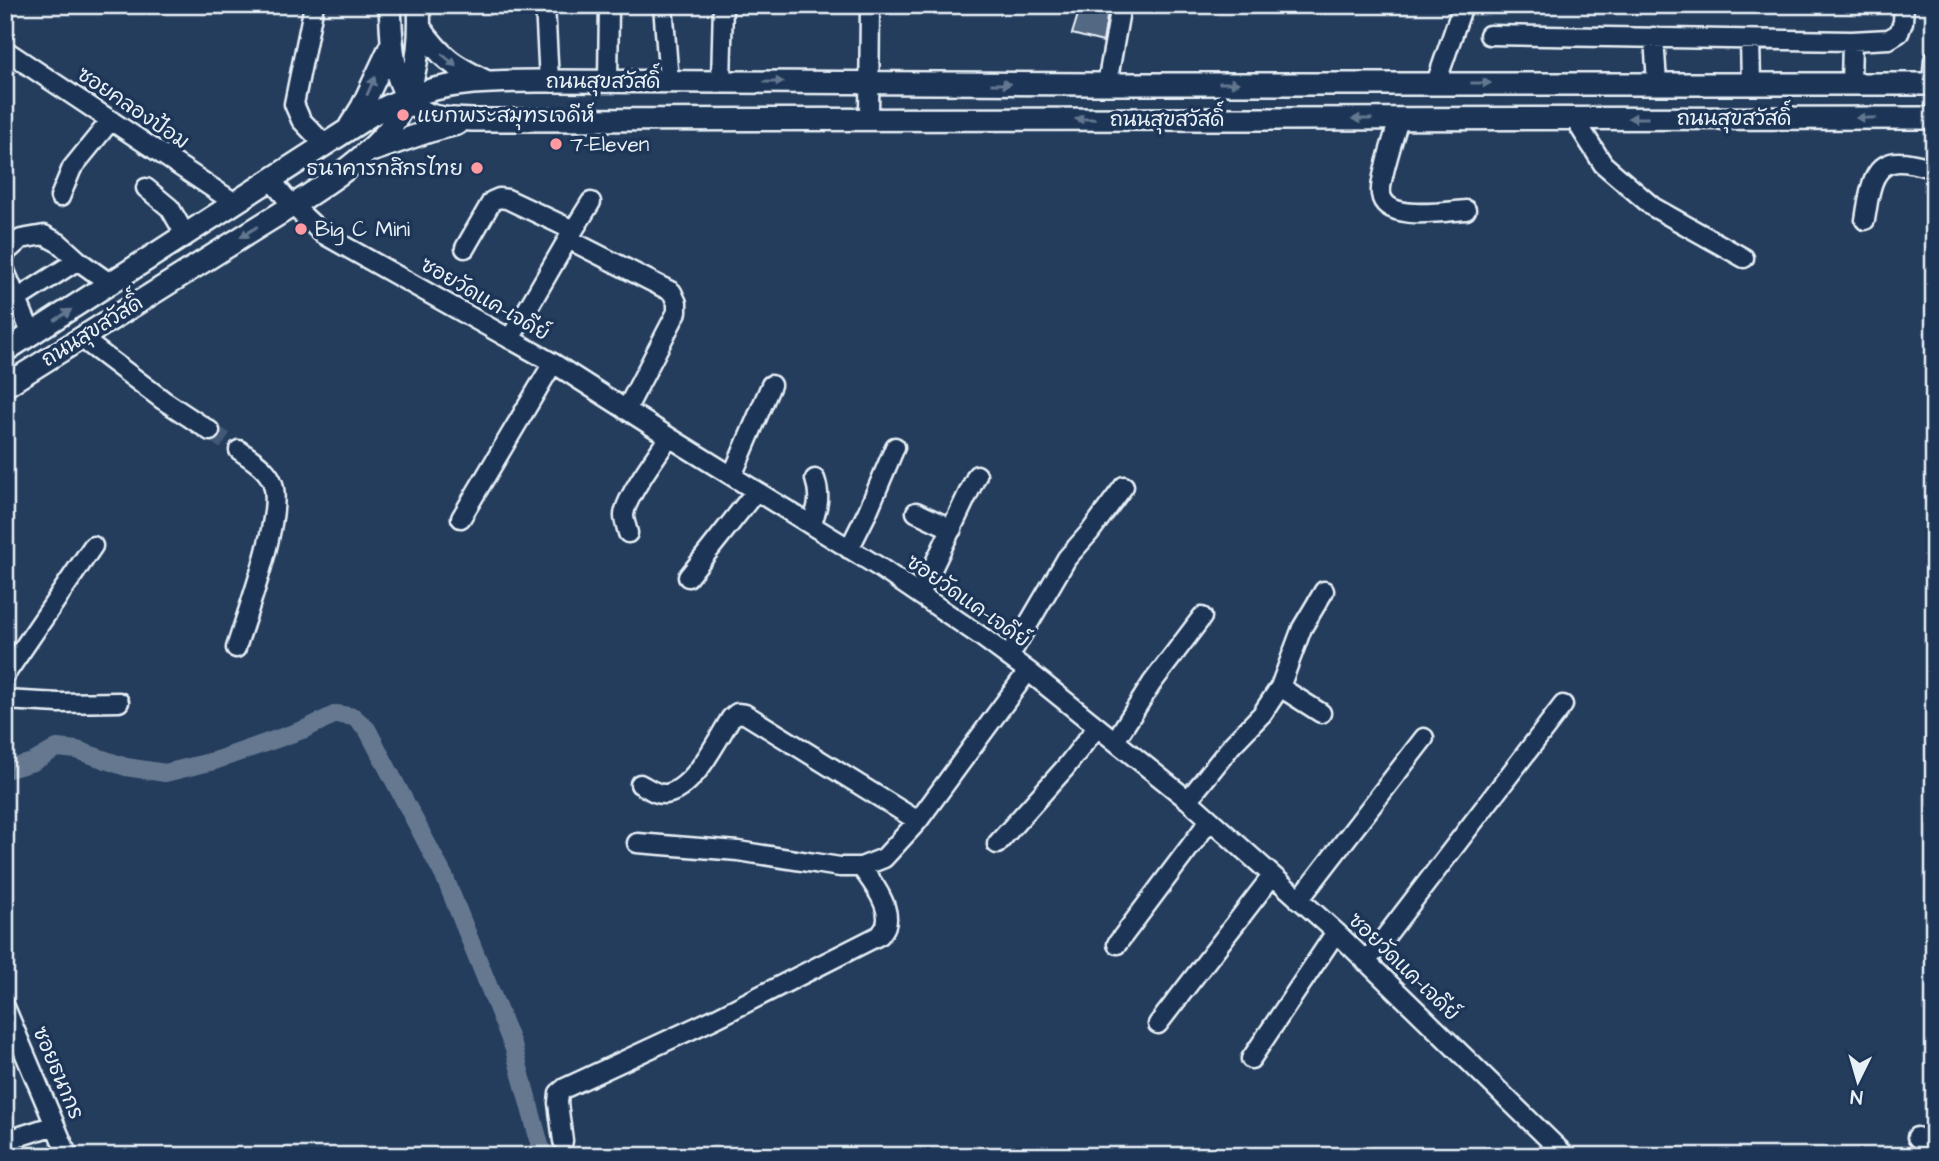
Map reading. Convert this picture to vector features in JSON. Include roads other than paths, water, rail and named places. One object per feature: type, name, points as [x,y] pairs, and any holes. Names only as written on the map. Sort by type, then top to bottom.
[{"type":"main road","points":[[390,5],[395,69],[407,97]]},
{"type":"main road","name":"ถนนสุขสวัสดิ์","points":[[5,386],[292,205],[367,153],[396,119],[407,97],[420,28],[419,5]]},
{"type":"main road","points":[[420,28],[444,58],[485,82]]},
{"type":"main road","points":[[349,128],[362,107],[392,43]]},
{"type":"main road","name":"ถนนสุขสวัสดิ์","points":[[5,351],[371,115],[407,97],[485,82],[1933,84]]},
{"type":"main road","name":"ถนนสุขสวัสดิ์","points":[[407,97],[419,109],[439,118],[472,120],[1934,118]]},
{"type":"main road","points":[[367,153],[472,120]]},
{"type":"street","points":[[314,5],[294,104],[301,120],[325,145]]},
{"type":"street","points":[[545,5],[549,81]]},
{"type":"street","points":[[608,81],[609,5]]},
{"type":"street","points":[[663,5],[669,82]]},
{"type":"street","points":[[721,82],[723,5]]},
{"type":"street","points":[[869,119],[870,5]]},
{"type":"street","points":[[1107,84],[1121,5]]},
{"type":"street","points":[[1436,83],[1463,5]]},
{"type":"street","points":[[1489,35],[1750,40],[1889,39],[1899,33],[1904,5]]},
{"type":"street","points":[[1654,37],[1657,83]]},
{"type":"street","points":[[1750,40],[1751,83]]},
{"type":"street","points":[[1851,84],[1852,41]]},
{"type":"street","name":"ซอยคลองป้อม","points":[[5,50],[235,204]]},
{"type":"street","points":[[1933,84],[1934,60]]},
{"type":"street","points":[[1399,118],[1382,181],[1381,194],[1384,202],[1390,208],[1407,213],[1466,210]]},
{"type":"street","points":[[1574,118],[1603,164],[1653,207],[1744,258]]},
{"type":"street","points":[[60,197],[72,167],[111,120]]},
{"type":"street","points":[[1865,220],[1874,176],[1880,169],[1890,163],[1901,162],[1934,169]]},
{"type":"street","name":"ซอยวัดแค-เจดีย์","points":[[271,180],[292,205],[323,234],[553,363],[920,594],[1028,671],[1188,800],[1336,932],[1566,1156]]},
{"type":"street","points":[[146,188],[170,208],[186,236]]},
{"type":"street","points":[[465,248],[492,201],[507,199],[672,292],[677,303],[677,312],[626,410]]},
{"type":"street","points":[[510,339],[591,202]]},
{"type":"street","points":[[5,253],[21,239],[44,235],[59,243],[111,284]]},
{"type":"street","points":[[11,303],[78,260]]},
{"type":"street","points":[[5,271],[11,303],[32,335]]},
{"type":"street","points":[[81,338],[163,400],[210,431]]},
{"type":"street","points":[[461,518],[553,363]]},
{"type":"street","points":[[732,476],[771,385]]},
{"type":"street","points":[[628,533],[624,517],[626,507],[669,437]]},
{"type":"street","points":[[849,549],[895,447]]},
{"type":"street","points":[[236,648],[269,538],[274,507],[274,485],[267,471],[239,450]]},
{"type":"street","points":[[920,594],[977,474]]},
{"type":"street","points":[[811,525],[820,492],[815,478]]},
{"type":"street","points":[[1009,657],[1067,558],[1124,486]]},
{"type":"street","points":[[688,576],[756,491]]},
{"type":"street","points":[[915,512],[952,529]]},
{"type":"street","points":[[5,675],[93,545]]},
{"type":"street","points":[[1188,800],[1232,745],[1262,714],[1280,687],[1302,628],[1324,591]]},
{"type":"street","points":[[1115,741],[1165,664],[1202,617]]},
{"type":"street","points":[[637,842],[738,851],[840,867],[861,867],[884,858],[918,821],[1028,671]]},
{"type":"street","points":[[1280,687],[1321,713]]},
{"type":"street","points":[[5,700],[119,702]]},
{"type":"street","points":[[1366,962],[1563,705]]},
{"type":"street","points":[[640,784],[657,793],[666,794],[678,790],[692,779],[731,718],[737,713],[746,713],[918,821]]},
{"type":"street","points":[[997,844],[1065,768],[1097,727]]},
{"type":"street","points":[[1299,900],[1424,738]]},
{"type":"street","points":[[1118,944],[1210,820]]},
{"type":"street","points":[[563,1141],[558,1103],[559,1093],[565,1088],[716,1018],[880,935],[886,925],[887,915],[878,891],[861,867]]},
{"type":"street","points":[[1158,1024],[1272,876]]},
{"type":"street","points":[[1251,1059],[1336,932]]},
{"type":"street","name":"ซอยธนากร","points":[[5,1007],[68,1156]]},
{"type":"street","points":[[5,1141],[55,1125]]},
{"type":"street","points":[[1917,1138],[1934,1151]]},
{"type":"waterway","points":[[5,770],[33,762],[57,748],[77,750],[126,767],[165,773],[214,761],[305,729],[336,714],[354,717],[367,729],[445,878],[514,1049],[543,1156]]},
{"type":"tunnel","points":[[210,431],[239,450]]},
{"type":"place","name":"แยกพระสมุทรเจดีห์","points":[[403,115]]},
{"type":"place","name":"7-Eleven","points":[[556,144]]},
{"type":"place","name":"ธนาคารกสิกรไทย","points":[[477,168]]},
{"type":"place","name":"Big C Mini","points":[[301,229]]}]
